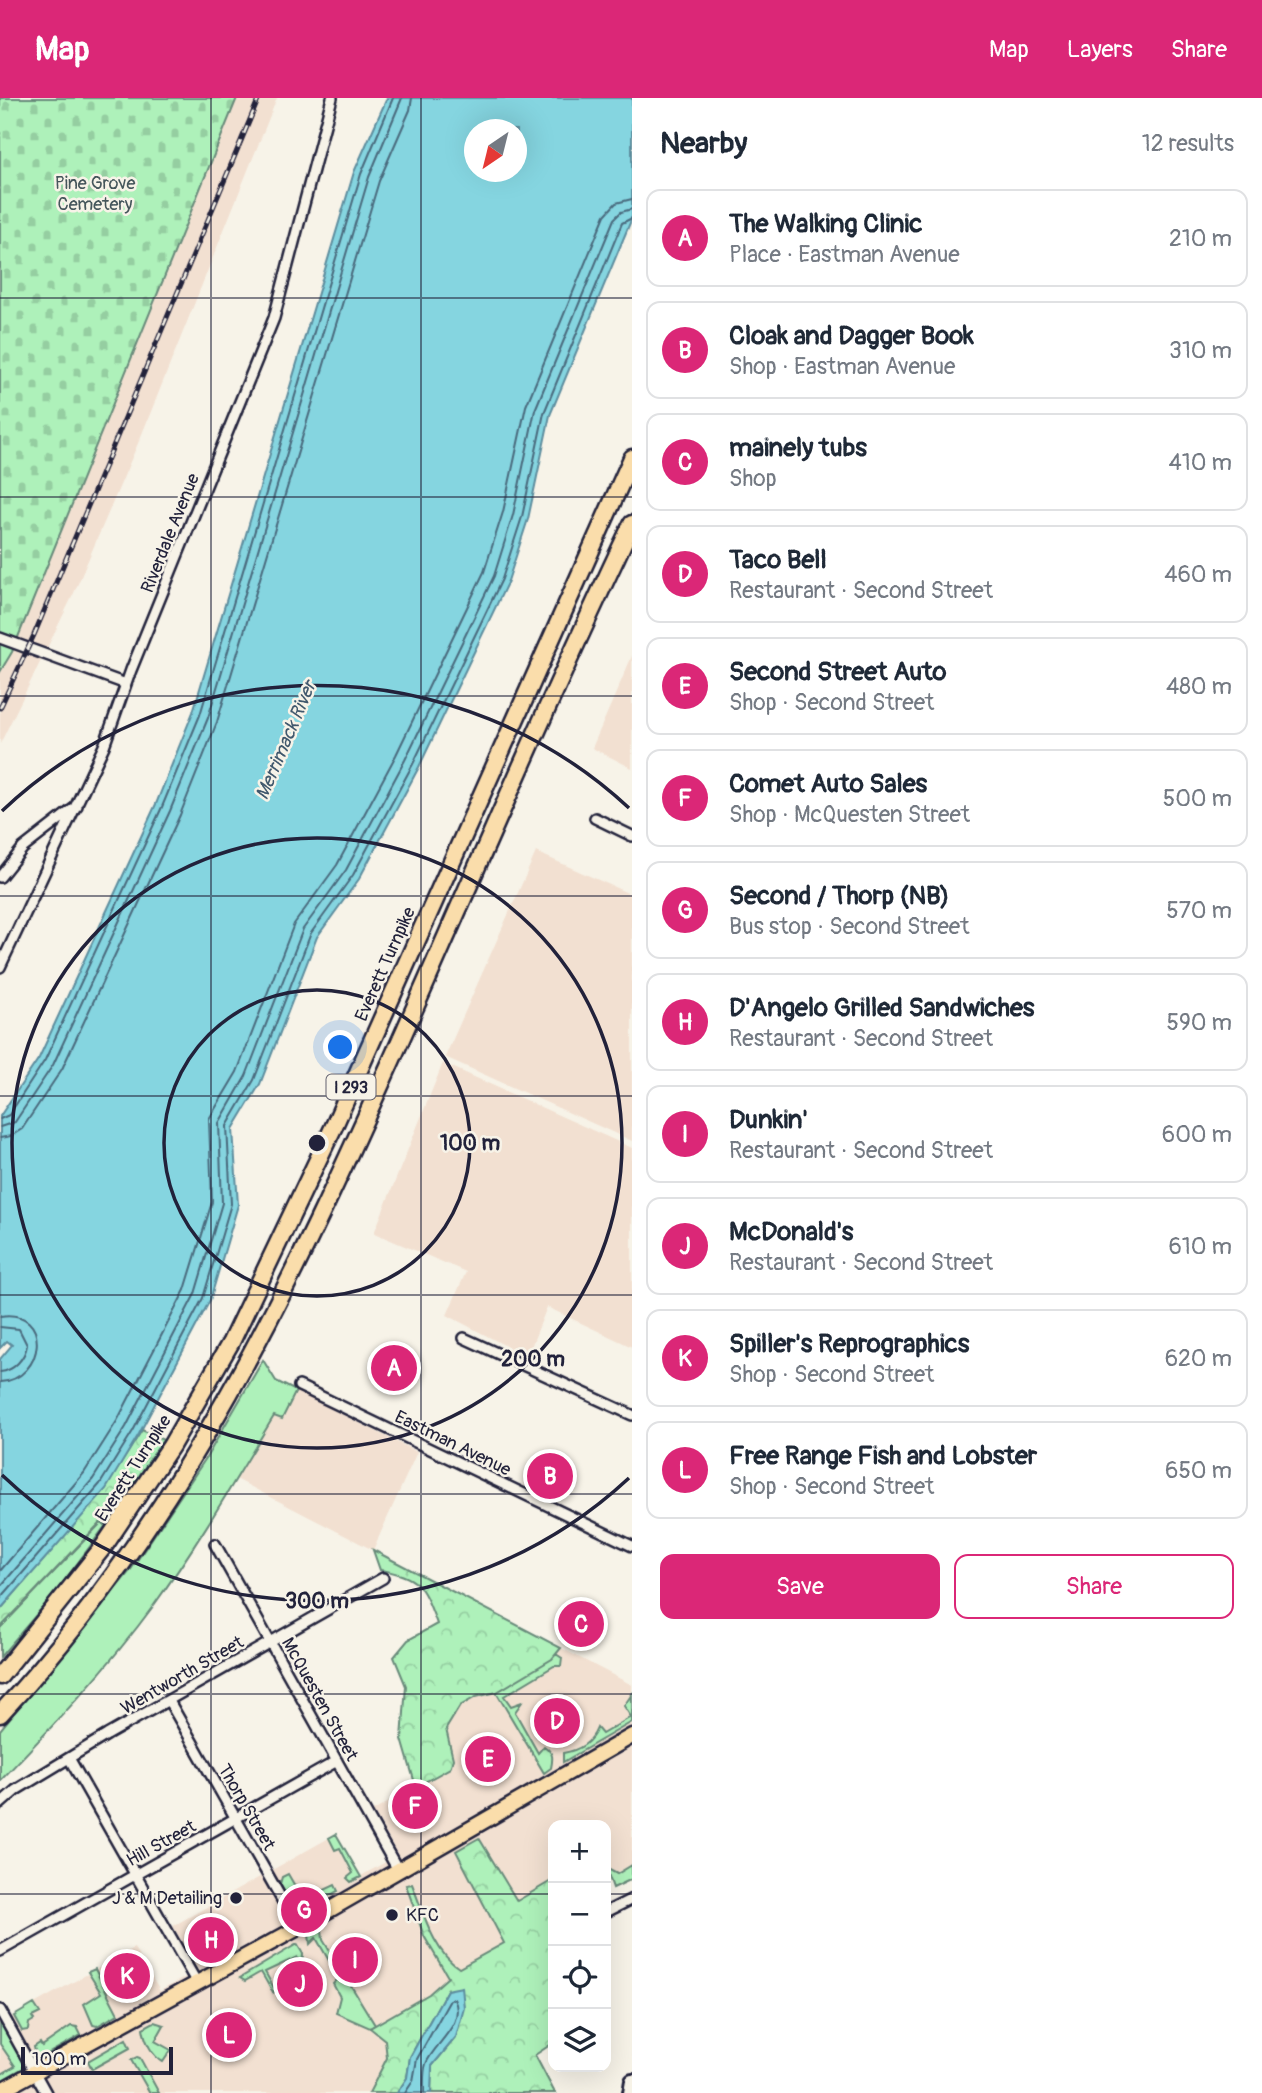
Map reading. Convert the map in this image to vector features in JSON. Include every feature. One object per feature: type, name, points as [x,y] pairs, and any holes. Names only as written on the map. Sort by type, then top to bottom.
[{"type":"highway","name":"Everett Turnpike","points":[[0,1675],[104,1546],[171,1446],[231,1342],[334,1126],[632,458]]},
{"type":"highway","name":"I 293","points":[[0,1714],[69,1633],[141,1537],[218,1416],[265,1332],[376,1095],[632,524]]},
{"type":"main road","points":[[0,2091],[298,1928],[632,1736]]},
{"type":"main road","points":[[630,2093],[632,2081]]},
{"type":"street","name":"Riverdale Avenue","points":[[0,967],[78,805],[274,318],[332,98]]},
{"type":"street","points":[[0,638],[126,684]]},
{"type":"street","points":[[0,877],[23,848],[78,805]]},
{"type":"street","points":[[594,818],[632,836]]},
{"type":"street","points":[[464,1338],[632,1415]]},
{"type":"street","name":"Eastman Avenue","points":[[299,1386],[632,1546]]},
{"type":"street","name":"McQuesten Street","points":[[215,1544],[398,1870]]},
{"type":"street","name":"Wentworth Street","points":[[0,1804],[16,1790],[69,1758],[383,1578]]},
{"type":"street","name":"Thorp Street","points":[[169,1701],[298,1928]]},
{"type":"street","points":[[69,1758],[197,1983]]},
{"type":"street","name":"Hill Street","points":[[0,1951],[337,1760]]},
{"type":"street","points":[[611,1910],[632,1899]]},
{"type":"street","points":[[0,2010],[46,2093]]},
{"type":"shaded area","points":[[237,98],[277,98],[142,434],[74,593],[0,744],[0,672],[12,652]]},
{"type":"shaded area","points":[[632,656],[632,768],[592,748]]},
{"type":"shaded area","points":[[536,852],[632,895],[632,1141],[445,1057]]},
{"type":"shaded area","points":[[443,1063],[632,1148],[632,1347],[547,1307],[527,1357],[447,1315],[466,1272],[374,1233]]},
{"type":"shaded area","points":[[296,1391],[417,1452],[373,1550],[236,1479],[274,1415],[282,1418]]},
{"type":"shaded area","points":[[561,1648],[632,1685],[632,1879],[613,1888],[611,1884],[611,1820],[548,1820],[548,1883],[516,1901],[480,1839],[456,1851],[504,1943],[459,1968],[429,1994],[370,2027],[385,2040],[387,2058],[369,2093],[0,2093],[0,2020],[2,2022],[134,1948],[160,1991],[198,1970],[173,1926],[336,1834],[361,1876],[398,1855],[373,1811],[450,1768],[453,1759],[446,1729],[460,1706],[476,1697],[497,1692],[552,1659]]},
{"type":"green space","name":"Pine Grove Cemetery","points":[[0,98],[237,98],[12,652],[0,672]]},
{"type":"green space","points":[[263,1360],[276,1381],[296,1391],[282,1419],[274,1416],[216,1512],[154,1605],[80,1696],[0,1781],[0,1730],[130,1571],[206,1458]]},
{"type":"green space","points":[[142,1430],[163,1440],[106,1525],[100,1523],[0,1628],[0,1610],[105,1489]]},
{"type":"green space","points":[[101,1523],[106,1525],[55,1593],[0,1657],[0,1628]]},
{"type":"green space","points":[[373,1550],[561,1648],[552,1659],[497,1692],[476,1697],[460,1706],[446,1729],[453,1759],[450,1768],[416,1787],[402,1739],[406,1686],[394,1657],[408,1640],[437,1624],[419,1586],[404,1576],[380,1570]]},
{"type":"green space","points":[[556,1654],[562,1658],[561,1666],[554,1666],[504,1696],[511,1706],[522,1702],[515,1712],[538,1753],[544,1746],[551,1753],[551,1768],[544,1773],[496,1692]]},
{"type":"green space","points":[[632,1694],[632,1722],[563,1762],[563,1753],[584,1745],[592,1738],[597,1728],[602,1734],[631,1717],[624,1706]]},
{"type":"green space","points":[[336,1834],[361,1877],[351,1882],[347,1878],[353,1873],[340,1848],[335,1850],[329,1838]]},
{"type":"green space","points":[[479,1838],[517,1901],[548,1883],[548,2046],[535,2055],[555,2093],[431,2093],[432,2066],[456,2037],[447,1990],[410,2057],[407,2078],[397,2093],[369,2093],[387,2058],[385,2040],[370,2028],[429,1994],[448,1977],[424,1936],[406,1885],[412,1884],[442,1952],[459,1968],[504,1943],[456,1851]]},
{"type":"green space","points":[[632,1865],[632,1879],[613,1888],[611,1871],[617,1874]]},
{"type":"green space","points":[[288,1874],[303,1900],[335,1885],[338,1891],[296,1913],[280,1884],[282,1877]]},
{"type":"green space","points":[[313,1930],[315,1933],[322,1930],[323,1940],[375,2025],[370,2028],[336,2013],[340,1997],[333,1984],[339,1978],[316,1938],[310,1944],[309,1934]]},
{"type":"green space","points":[[297,1944],[303,1954],[302,1965],[297,1957],[265,1972],[274,1988],[279,1990],[273,1993],[261,1972],[245,1981],[240,1978]]},
{"type":"green space","points":[[95,1969],[118,2014],[97,2026],[93,2025],[84,2004],[101,1993],[88,1972]]},
{"type":"green space","points":[[34,2004],[40,2013],[32,2017],[34,2020],[29,2023],[28,2030],[22,2031],[14,2016]]},
{"type":"green space","points":[[0,2020],[23,2061],[23,2068],[0,2081],[0,2075],[15,2066],[0,2044]]},
{"type":"green space","points":[[154,2022],[164,2025],[155,2041],[171,2050],[163,2062],[152,2052],[144,2033],[143,2028]]},
{"type":"green space","points":[[71,2026],[77,2027],[81,2035],[42,2057],[36,2056],[34,2047],[40,2043],[42,2046]]},
{"type":"green space","points":[[126,2039],[130,2048],[92,2069],[88,2061]]},
{"type":"green space","points":[[137,2057],[159,2093],[150,2093],[131,2060]]},
{"type":"water","name":"Merrimack River","points":[[387,98],[632,98],[632,218],[550,415],[528,519],[508,581],[419,767],[359,879],[317,937],[260,1084],[233,1129],[238,1205],[210,1300],[139,1434],[106,1489],[0,1610],[0,1359],[12,1345],[7,1341],[0,1348],[0,1116],[39,1058],[156,804],[193,712],[354,172]]},
{"type":"water","points":[[462,1987],[464,2008],[456,2037],[432,2066],[431,2093],[397,2093],[407,2078],[410,2057],[447,1990]]},
{"type":"railway","points":[[0,708],[34,635],[259,98]]},
{"type":"place","name":"The Walking Clinic","points":[[394,1368]]},
{"type":"place","name":"Cloak and Dagger Book","points":[[550,1476]]},
{"type":"place","name":"mainely tubs","points":[[581,1624]]},
{"type":"place","name":"Taco Bell","points":[[557,1721]]},
{"type":"place","name":"Second Street Auto","points":[[488,1759]]},
{"type":"place","name":"Comet Auto Sales","points":[[415,1806]]},
{"type":"place","name":"J & M Detailing","points":[[236,1898]]},
{"type":"place","name":"Second / Thorp (NB)","points":[[304,1910]]},
{"type":"place","name":"KFC","points":[[392,1915]]},
{"type":"place","name":"D'Angelo Grilled Sandwiches","points":[[211,1940]]},
{"type":"place","name":"Dunkin'","points":[[355,1960]]},
{"type":"place","name":"Spiller's Reprographics","points":[[127,1976]]},
{"type":"place","name":"McDonald's","points":[[300,1984]]},
{"type":"place","name":"Free Range Fish and Lobster","points":[[229,2035]]}]
